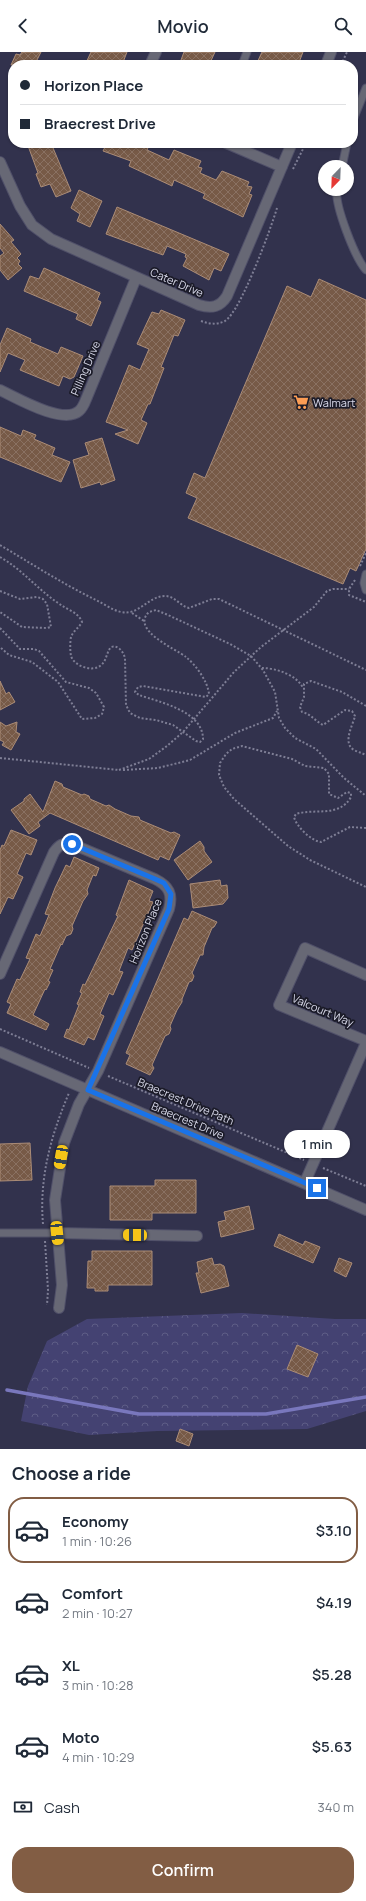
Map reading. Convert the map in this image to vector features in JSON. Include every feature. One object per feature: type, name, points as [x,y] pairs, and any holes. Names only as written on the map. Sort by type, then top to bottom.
[{"type":"street","points":[[238,148],[282,167]]},
{"type":"street","name":"Cater Drive","points":[[0,162],[20,206],[32,225],[51,239],[136,278],[207,307],[220,305],[229,291],[290,148]]},
{"type":"street","name":"Pilling Drive","points":[[0,390],[56,415],[72,415],[79,411],[87,397],[136,278]]},
{"type":"street","name":"Horizon Place","points":[[0,974],[58,846],[67,843],[72,844],[164,883],[171,894],[169,909],[98,1072],[70,1125],[61,1157],[56,1200],[57,1233],[62,1285],[59,1308]]},
{"type":"street","name":"Valcourt Way","points":[[305,1182],[366,1042],[279,1005],[305,948],[366,975]]},
{"type":"street","name":"Braecrest Drive","points":[[0,1052],[305,1182],[366,1210]]},
{"type":"street","points":[[57,1233],[196,1236]]},
{"type":"lane","points":[[358,108],[366,88]]},
{"type":"lane","points":[[344,160],[347,148]]},
{"type":"lane","points":[[336,196],[356,255],[366,270]]},
{"type":"lane","points":[[366,574],[364,583],[366,590]]},
{"type":"lane","points":[[0,1234],[57,1233]]},
{"type":"path","points":[[0,545],[75,590],[115,610],[131,612],[144,620],[148,628],[160,642],[181,653],[194,665],[208,690],[209,694],[206,696],[143,686],[138,687],[135,692],[138,695],[185,712],[193,720],[203,735],[202,741],[196,741],[173,725],[132,715],[128,711],[126,705],[125,658],[119,648],[110,647],[105,662],[99,667],[87,668],[75,662],[71,657],[71,639],[74,631],[81,625],[82,622],[80,617],[54,601],[13,565],[0,557]]},
{"type":"path","points":[[119,770],[149,759],[183,732],[231,675],[251,656],[314,607],[327,591],[333,589],[349,589],[349,595],[366,602]]},
{"type":"path","points":[[0,591],[20,599],[37,597],[43,600],[47,604],[51,627],[22,627],[0,612]]},
{"type":"path","points":[[131,612],[164,596],[172,597],[189,608],[212,599],[219,599],[284,629],[327,652],[366,670]]},
{"type":"path","points":[[144,620],[149,612],[156,610],[230,644],[251,656],[262,668],[275,692],[281,722],[291,734],[316,749],[344,778],[366,796]]},
{"type":"path","points":[[276,626],[280,631],[277,635]]},
{"type":"path","points":[[0,628],[20,649],[39,651],[66,682],[89,688],[96,693],[104,707],[102,714],[95,718],[82,719],[58,682],[32,662],[9,655],[0,646]]},
{"type":"path","points":[[262,668],[274,669],[298,681],[315,682],[342,692],[366,706]]},
{"type":"path","points":[[298,681],[303,690]]},
{"type":"path","points":[[308,682],[304,684],[304,696],[300,707],[301,711],[309,714],[321,724],[325,724],[345,710],[350,709],[354,712],[355,716],[350,729],[350,744],[352,749],[366,755]]},
{"type":"path","points":[[0,758],[119,770],[158,768],[190,760],[235,733],[273,718],[278,710]]},
{"type":"path","points":[[366,828],[350,827],[321,842],[314,840],[297,824],[294,817],[296,814],[331,811],[344,805],[351,797],[351,793],[347,792],[338,798],[329,794],[329,774],[324,768],[305,766],[292,759],[242,746],[232,749],[226,754],[220,763],[220,781],[230,794],[288,846],[310,860],[366,887]]},
{"type":"path","name":"Braecrest Drive Path","points":[[0,1029],[366,1186]]},
{"type":"green space","points":[[242,1313],[335,1319],[366,1319],[366,1411],[307,1429],[157,1431],[89,1435],[21,1421],[28,1386],[47,1341],[87,1319]]},
{"type":"building","points":[[22,52],[41,52],[37,60],[13,60],[16,54],[20,55]]},
{"type":"building","points":[[91,52],[127,52],[124,60],[87,60]]},
{"type":"building","points":[[184,52],[215,52],[211,60],[181,60]]},
{"type":"building","points":[[262,52],[303,52],[300,60],[258,60]]},
{"type":"building","points":[[29,148],[53,148],[71,191],[56,197],[50,184],[41,187],[36,174],[38,173]]},
{"type":"building","points":[[104,148],[148,148],[147,150],[169,160],[174,150],[201,161],[198,167],[202,168],[200,173],[216,180],[222,171],[249,182],[247,186],[252,187],[249,194],[252,195],[243,217],[203,198],[205,194],[174,180],[172,186],[129,166],[131,161],[103,151]]},
{"type":"building","points":[[79,190],[102,201],[90,227],[77,221],[80,214],[71,208]]},
{"type":"building","points":[[117,207],[229,254],[221,271],[214,268],[209,280],[183,266],[187,258],[185,257],[186,254],[167,246],[163,255],[106,234]]},
{"type":"building","points":[[0,224],[14,240],[11,242],[21,254],[17,258],[20,261],[18,264],[22,268],[8,280],[0,270],[0,256],[4,253],[0,248]]},
{"type":"building","points":[[44,268],[100,293],[97,300],[101,302],[91,326],[76,319],[78,314],[24,291],[30,276],[39,279]]},
{"type":"building","points":[[319,279],[366,300],[366,549],[356,571],[350,568],[343,584],[188,518],[197,498],[186,493],[194,473],[205,478],[287,286],[311,297]]},
{"type":"building","points":[[161,310],[185,320],[178,336],[174,335],[161,367],[164,368],[150,404],[148,404],[141,420],[147,423],[138,444],[115,434],[128,430],[106,422],[129,365],[140,370],[149,349],[137,344],[152,312],[159,314]]},
{"type":"building","points":[[7,328],[31,339],[30,342],[58,354],[61,347],[83,356],[74,377],[70,379],[63,376],[59,386],[20,370],[25,360],[8,353],[0,372],[0,345]]},
{"type":"building","points":[[0,427],[21,436],[23,430],[36,435],[34,439],[55,448],[52,455],[70,462],[61,482],[0,457]]},
{"type":"building","points":[[102,438],[115,480],[101,485],[100,482],[81,488],[73,460],[89,455],[85,443]]},
{"type":"building","points":[[0,681],[6,694],[9,692],[15,702],[0,710]]},
{"type":"building","points":[[0,722],[6,726],[17,722],[16,732],[20,734],[11,750],[2,745],[4,742],[0,740]]},
{"type":"building","points":[[55,781],[62,784],[63,787],[82,795],[84,794],[89,796],[90,799],[106,806],[109,805],[131,816],[139,817],[140,820],[171,833],[174,832],[180,835],[169,860],[160,856],[158,860],[50,813],[38,822],[40,826],[29,834],[11,810],[24,801],[24,799],[30,794],[43,812]]},
{"type":"building","points":[[11,830],[37,840],[31,855],[26,853],[17,874],[23,877],[13,899],[8,897],[0,914],[0,850],[2,845],[4,846]]},
{"type":"building","points":[[200,841],[204,847],[204,851],[212,862],[188,880],[174,860]]},
{"type":"building","points":[[74,857],[99,868],[96,876],[93,875],[87,890],[88,894],[83,901],[72,926],[73,929],[71,934],[66,936],[62,945],[61,944],[50,969],[53,970],[48,981],[50,982],[46,990],[45,989],[33,1015],[49,1024],[46,1030],[7,1013],[11,1004],[7,1002],[17,979],[20,980],[30,959],[26,958],[36,934],[40,936],[49,915],[45,914],[55,888],[66,865],[70,867]]},
{"type":"building","points":[[129,880],[153,891],[149,901],[153,902],[132,950],[128,948],[119,971],[123,972],[113,995],[109,993],[100,1014],[104,1016],[94,1040],[88,1037],[84,1045],[64,1037],[67,1029],[69,1030],[79,1005],[77,1004],[82,993],[80,992],[83,984],[85,985],[118,916],[116,915]]},
{"type":"building","points":[[220,880],[221,886],[227,885],[228,898],[223,904],[193,908],[190,884]]},
{"type":"building","points":[[192,911],[217,922],[212,928],[204,947],[203,955],[200,955],[192,973],[194,976],[192,981],[189,982],[182,1002],[170,1026],[171,1029],[169,1034],[165,1036],[152,1065],[154,1068],[150,1075],[126,1064],[130,1055],[126,1053],[184,918],[188,920]]},
{"type":"building","points":[[30,1143],[32,1180],[0,1181],[0,1144]]},
{"type":"building","points":[[155,1180],[196,1180],[196,1213],[152,1213],[152,1220],[110,1220],[110,1186],[155,1186]]},
{"type":"building","points":[[249,1206],[254,1229],[221,1237],[218,1222],[226,1220],[224,1212]]},
{"type":"building","points":[[279,1234],[303,1245],[305,1241],[320,1247],[313,1263],[274,1246]]},
{"type":"building","points":[[92,1251],[152,1251],[152,1285],[108,1285],[108,1291],[95,1291],[95,1288],[87,1288],[88,1261],[92,1261]]},
{"type":"building","points":[[212,1258],[214,1265],[220,1264],[224,1266],[229,1286],[201,1293],[196,1273],[199,1273],[197,1262]]},
{"type":"building","points":[[339,1258],[352,1263],[346,1277],[334,1271]]},
{"type":"building","points":[[297,1345],[318,1354],[308,1377],[287,1369]]},
{"type":"building","points":[[180,1429],[193,1434],[189,1446],[176,1441]]},
{"type":"waterway","points":[[7,1390],[139,1414],[266,1414],[366,1397]]},
{"type":"place","name":"Walmart","points":[[301,402]]},
{"type":"route","points":[[72,844],[164,883],[171,894],[169,909],[98,1072],[88,1090],[317,1188]]}]
